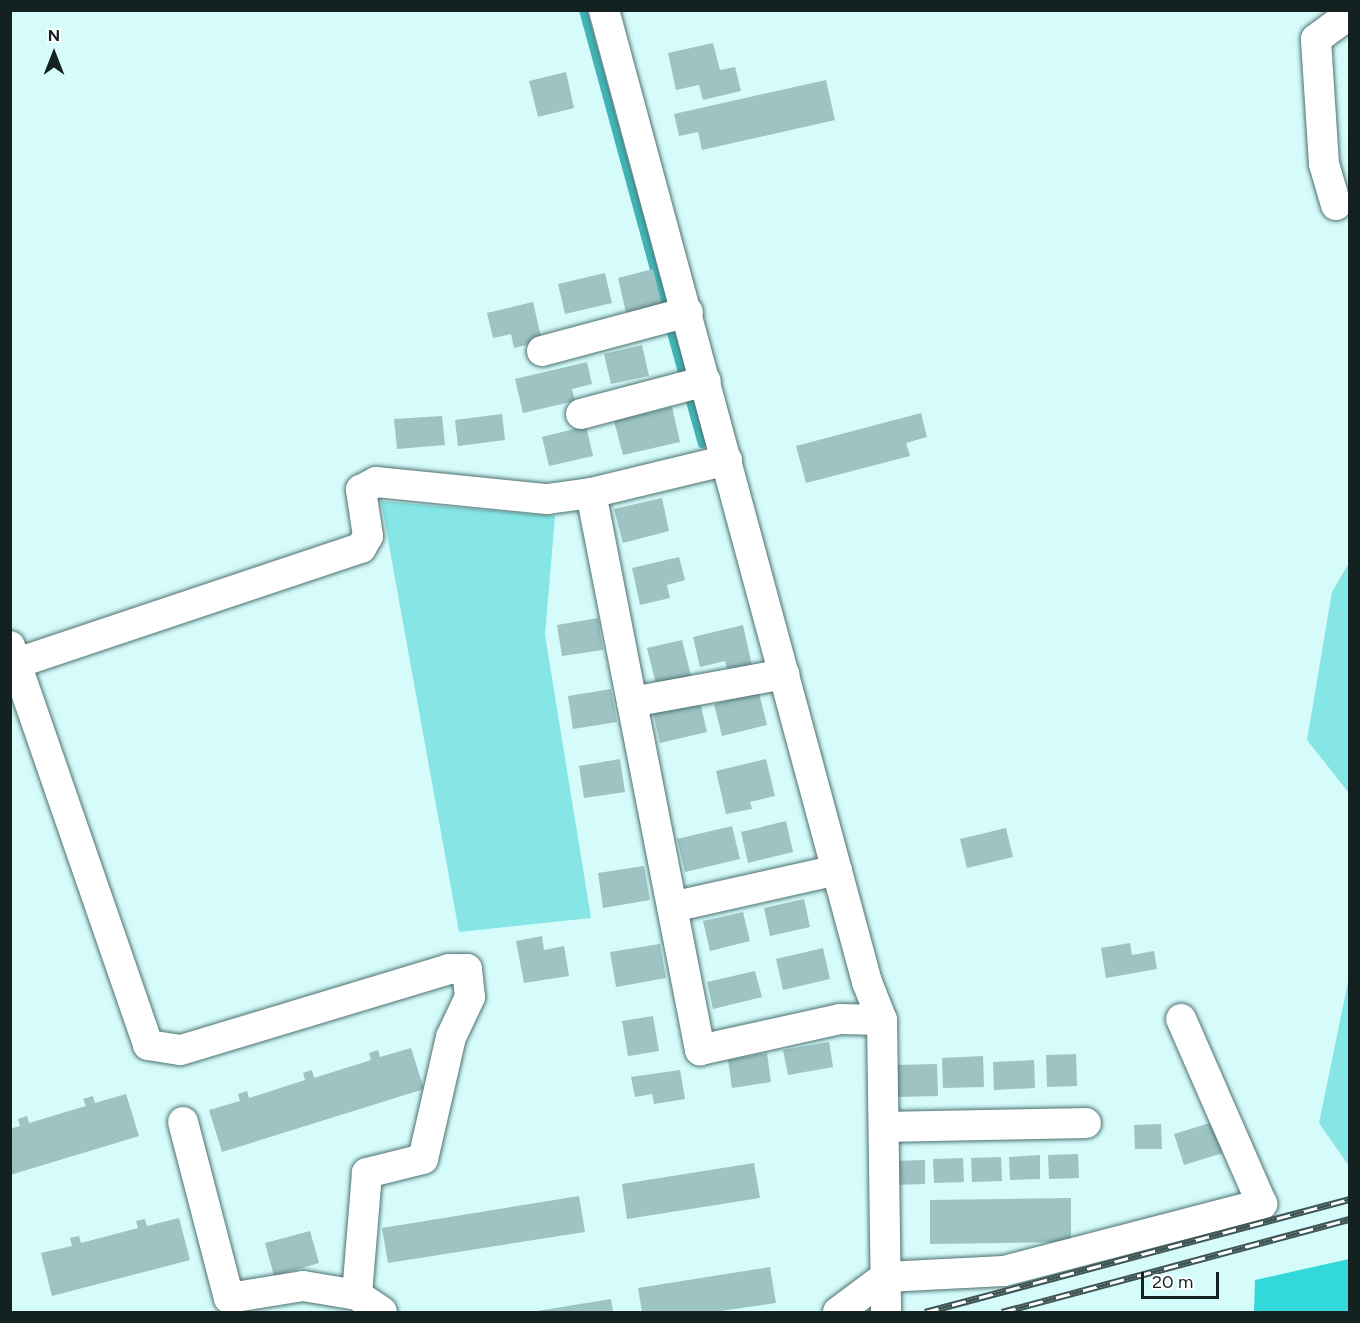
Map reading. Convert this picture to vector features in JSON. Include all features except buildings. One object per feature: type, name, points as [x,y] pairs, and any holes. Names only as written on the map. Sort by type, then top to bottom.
[{"type":"street","points":[[604,10],[688,312],[867,982],[882,1020],[886,1312]]},
{"type":"street","points":[[1336,205],[1324,164],[1316,39],[1350,14]]},
{"type":"street","points":[[542,351],[688,312]]},
{"type":"street","points":[[581,414],[706,381]]},
{"type":"street","points":[[357,1295],[367,1173],[423,1159],[452,1037],[470,997],[467,969],[449,969],[182,1050],[148,1045],[14,654],[361,548],[368,536],[361,490],[376,483],[547,499],[591,493],[727,460]]},
{"type":"street","points":[[591,493],[700,1050],[840,1019],[882,1020]]},
{"type":"street","points":[[632,702],[784,674]]},
{"type":"street","points":[[672,907],[837,870]]},
{"type":"street","points":[[838,1312],[885,1277],[1004,1270],[1262,1204],[1181,1019]]},
{"type":"street","points":[[183,1122],[229,1298],[303,1286],[357,1295],[382,1312]]},
{"type":"street","points":[[884,1127],[1086,1123]]},
{"type":"shaded area","points":[[381,501],[555,516],[545,635],[591,918],[459,932]]},
{"type":"shaded area","points":[[1349,563],[1349,793],[1307,740],[1332,592]]},
{"type":"shaded area","points":[[1349,977],[1349,1166],[1319,1123]]},
{"type":"shaded area","points":[[1349,1259],[1349,1312],[1254,1312],[1255,1280]]},
{"type":"waterway","points":[[583,10],[666,313]]},
{"type":"waterway","points":[[669,325],[684,380]]},
{"type":"waterway","points":[[687,391],[702,444]]},
{"type":"railway","points":[[925,1312],[1350,1199]]},
{"type":"railway","points":[[1002,1312],[1350,1219]]}]
